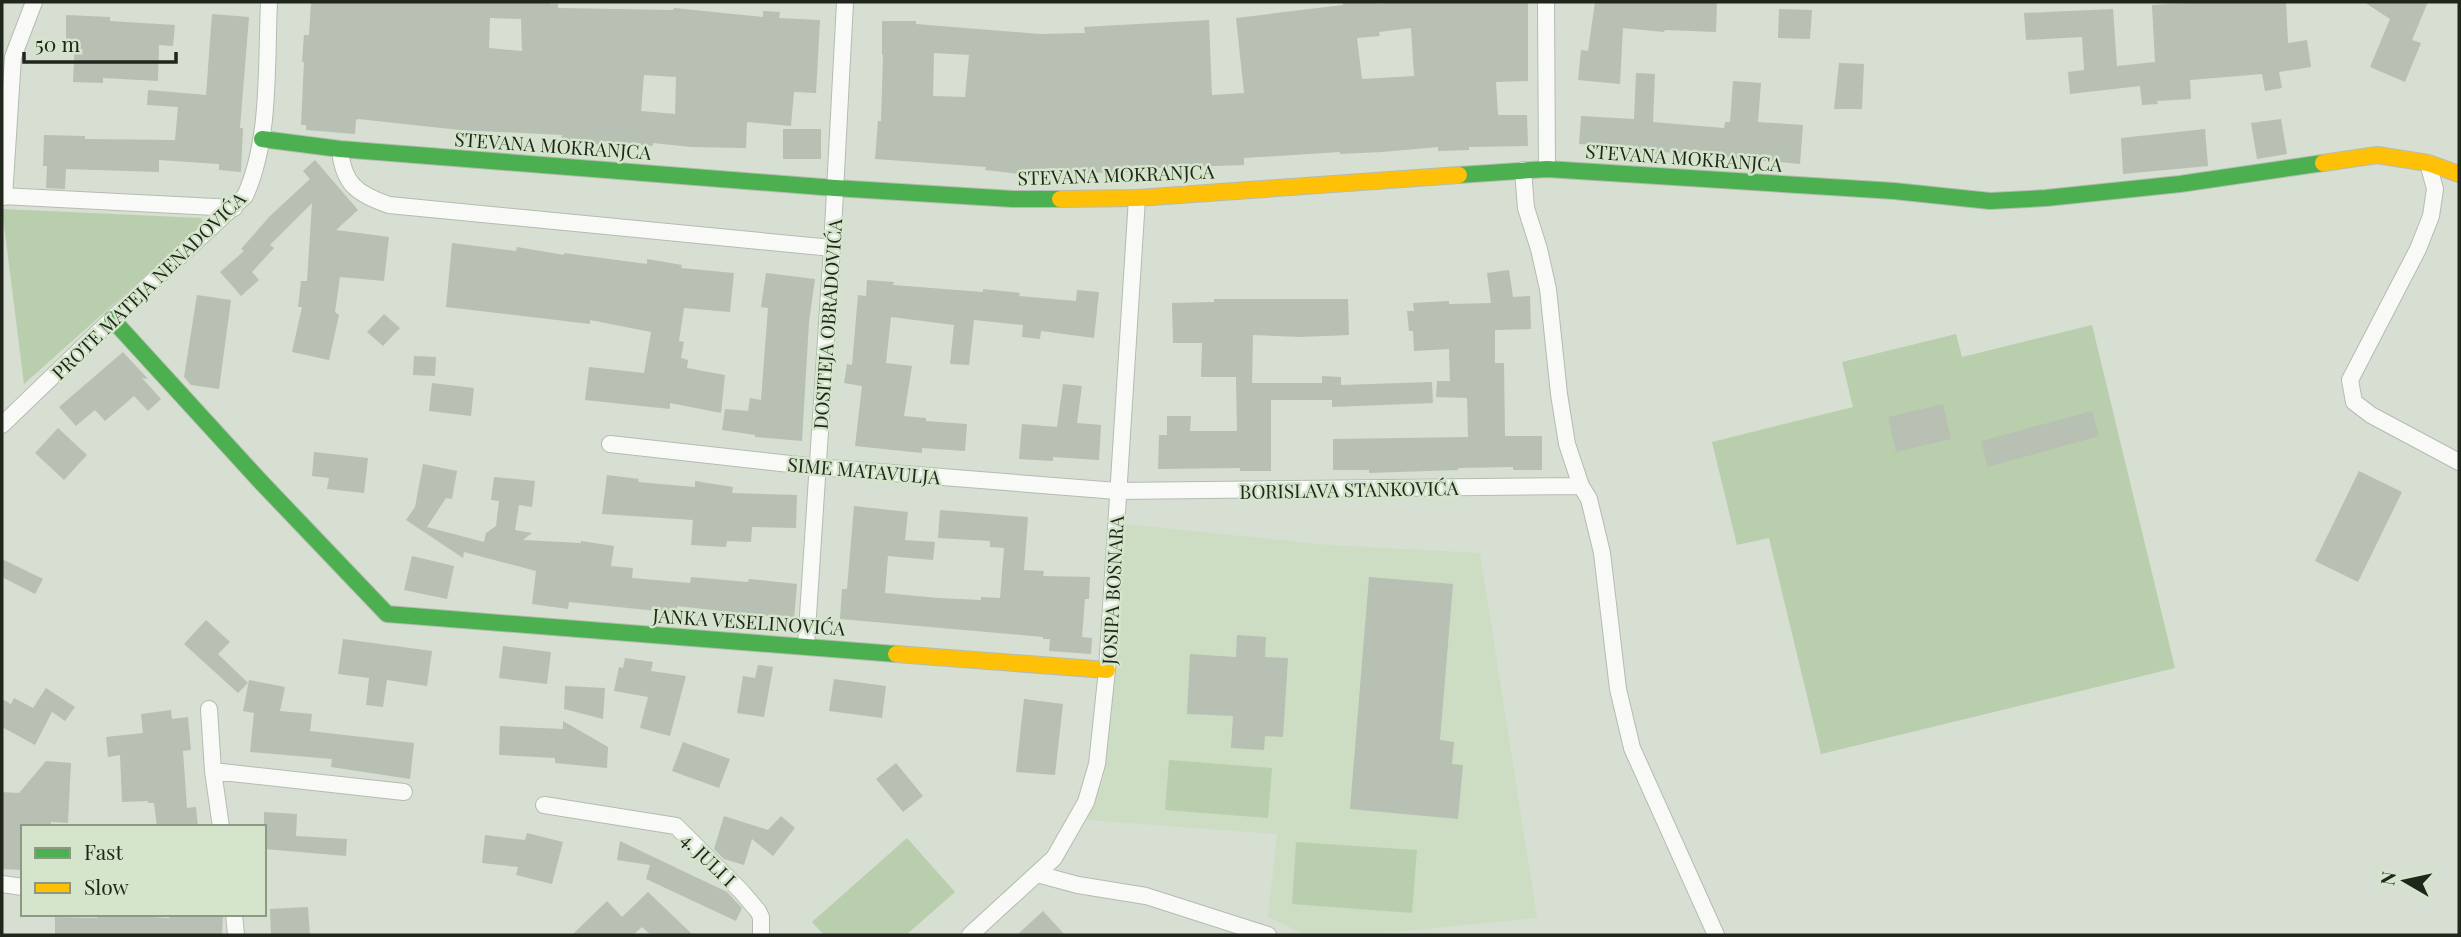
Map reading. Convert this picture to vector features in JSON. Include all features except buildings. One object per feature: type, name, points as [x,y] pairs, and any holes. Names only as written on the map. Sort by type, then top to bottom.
[{"type":"street","points":[[34,2],[13,57],[3,196],[234,208]]},
{"type":"street","name":"PROTE MATEJA NENADOVIĆA","points":[[2,425],[245,196],[254,176],[262,139],[269,2]]},
{"type":"street","name":"DOSITEJA OBRADOVIĆA","points":[[806,646],[845,2]]},
{"type":"street","points":[[1546,2],[1547,169]]},
{"type":"street","name":"STEVANA MOKRANJCA","points":[[262,139],[340,149],[835,188],[1013,199],[1137,198],[1547,169],[1894,191],[1990,201],[2180,184],[2377,155],[2428,163],[2459,174]]},
{"type":"street","points":[[340,149],[341,166],[352,187],[368,198],[389,205],[832,248]]},
{"type":"street","points":[[2428,163],[2435,189],[2431,216],[2418,249],[2350,380],[2354,402],[2371,415],[2459,462]]},
{"type":"street","points":[[1523,170],[1527,208],[1548,289],[1567,444],[1581,486],[1589,499],[1602,553],[1618,690],[1632,748],[1716,935]]},
{"type":"street","name":"JOSIPA BOSNARA","points":[[970,935],[1054,858],[1086,802],[1097,764],[1107,670],[1137,198]]},
{"type":"street","name":"JANKA VESELINOVIĆA","points":[[112,319],[261,482],[387,614],[1107,670]]},
{"type":"street","name":"SIME MATAVULJA","points":[[610,444],[817,467],[1118,491]]},
{"type":"street","name":"BORISLAVA STANKOVIĆA","points":[[1118,491],[1581,486]]},
{"type":"street","points":[[209,709],[213,771],[221,825]]},
{"type":"street","points":[[213,771],[404,792]]},
{"type":"street","name":"4. JULI I","points":[[544,805],[676,827],[758,911],[761,917],[761,935]]},
{"type":"street","points":[[1037,874],[1078,885],[1146,896],[1268,935]]},
{"type":"street","points":[[2,884],[21,887]]},
{"type":"street","points":[[234,916],[236,935]]},
{"type":"shaded area","points":[[2,209],[201,218],[203,222],[24,384]]},
{"type":"shaded area","points":[[2092,325],[2175,668],[1821,754],[1769,538],[1737,545],[1712,442],[1853,407],[1842,362],[1956,334],[1962,357]]},
{"type":"shaded area","points":[[1124,524],[1329,545],[1480,553],[1537,918],[1364,935],[1307,935],[1268,917],[1277,834],[1087,820],[1104,776]]},
{"type":"shaded area","points":[[1169,760],[1272,768],[1268,818],[1165,810]]},
{"type":"shaded area","points":[[907,838],[955,892],[906,935],[824,935],[812,922]]},
{"type":"shaded area","points":[[1296,842],[1417,850],[1412,913],[1292,904]]},
{"type":"traffic: fast","points":[[262,139],[340,149],[835,188],[1013,199],[1060,199]]},
{"type":"traffic: fast","points":[[1459,175],[1547,169],[1894,191],[1990,201],[2180,184],[2323,163]]},
{"type":"traffic: fast","points":[[112,319],[261,482],[387,614],[896,654]]},
{"type":"traffic: slow","points":[[2323,163],[2377,155],[2428,163],[2459,174]]},
{"type":"traffic: slow","points":[[1060,199],[1137,198],[1459,175]]},
{"type":"traffic: slow","points":[[896,654],[1107,670]]}]
